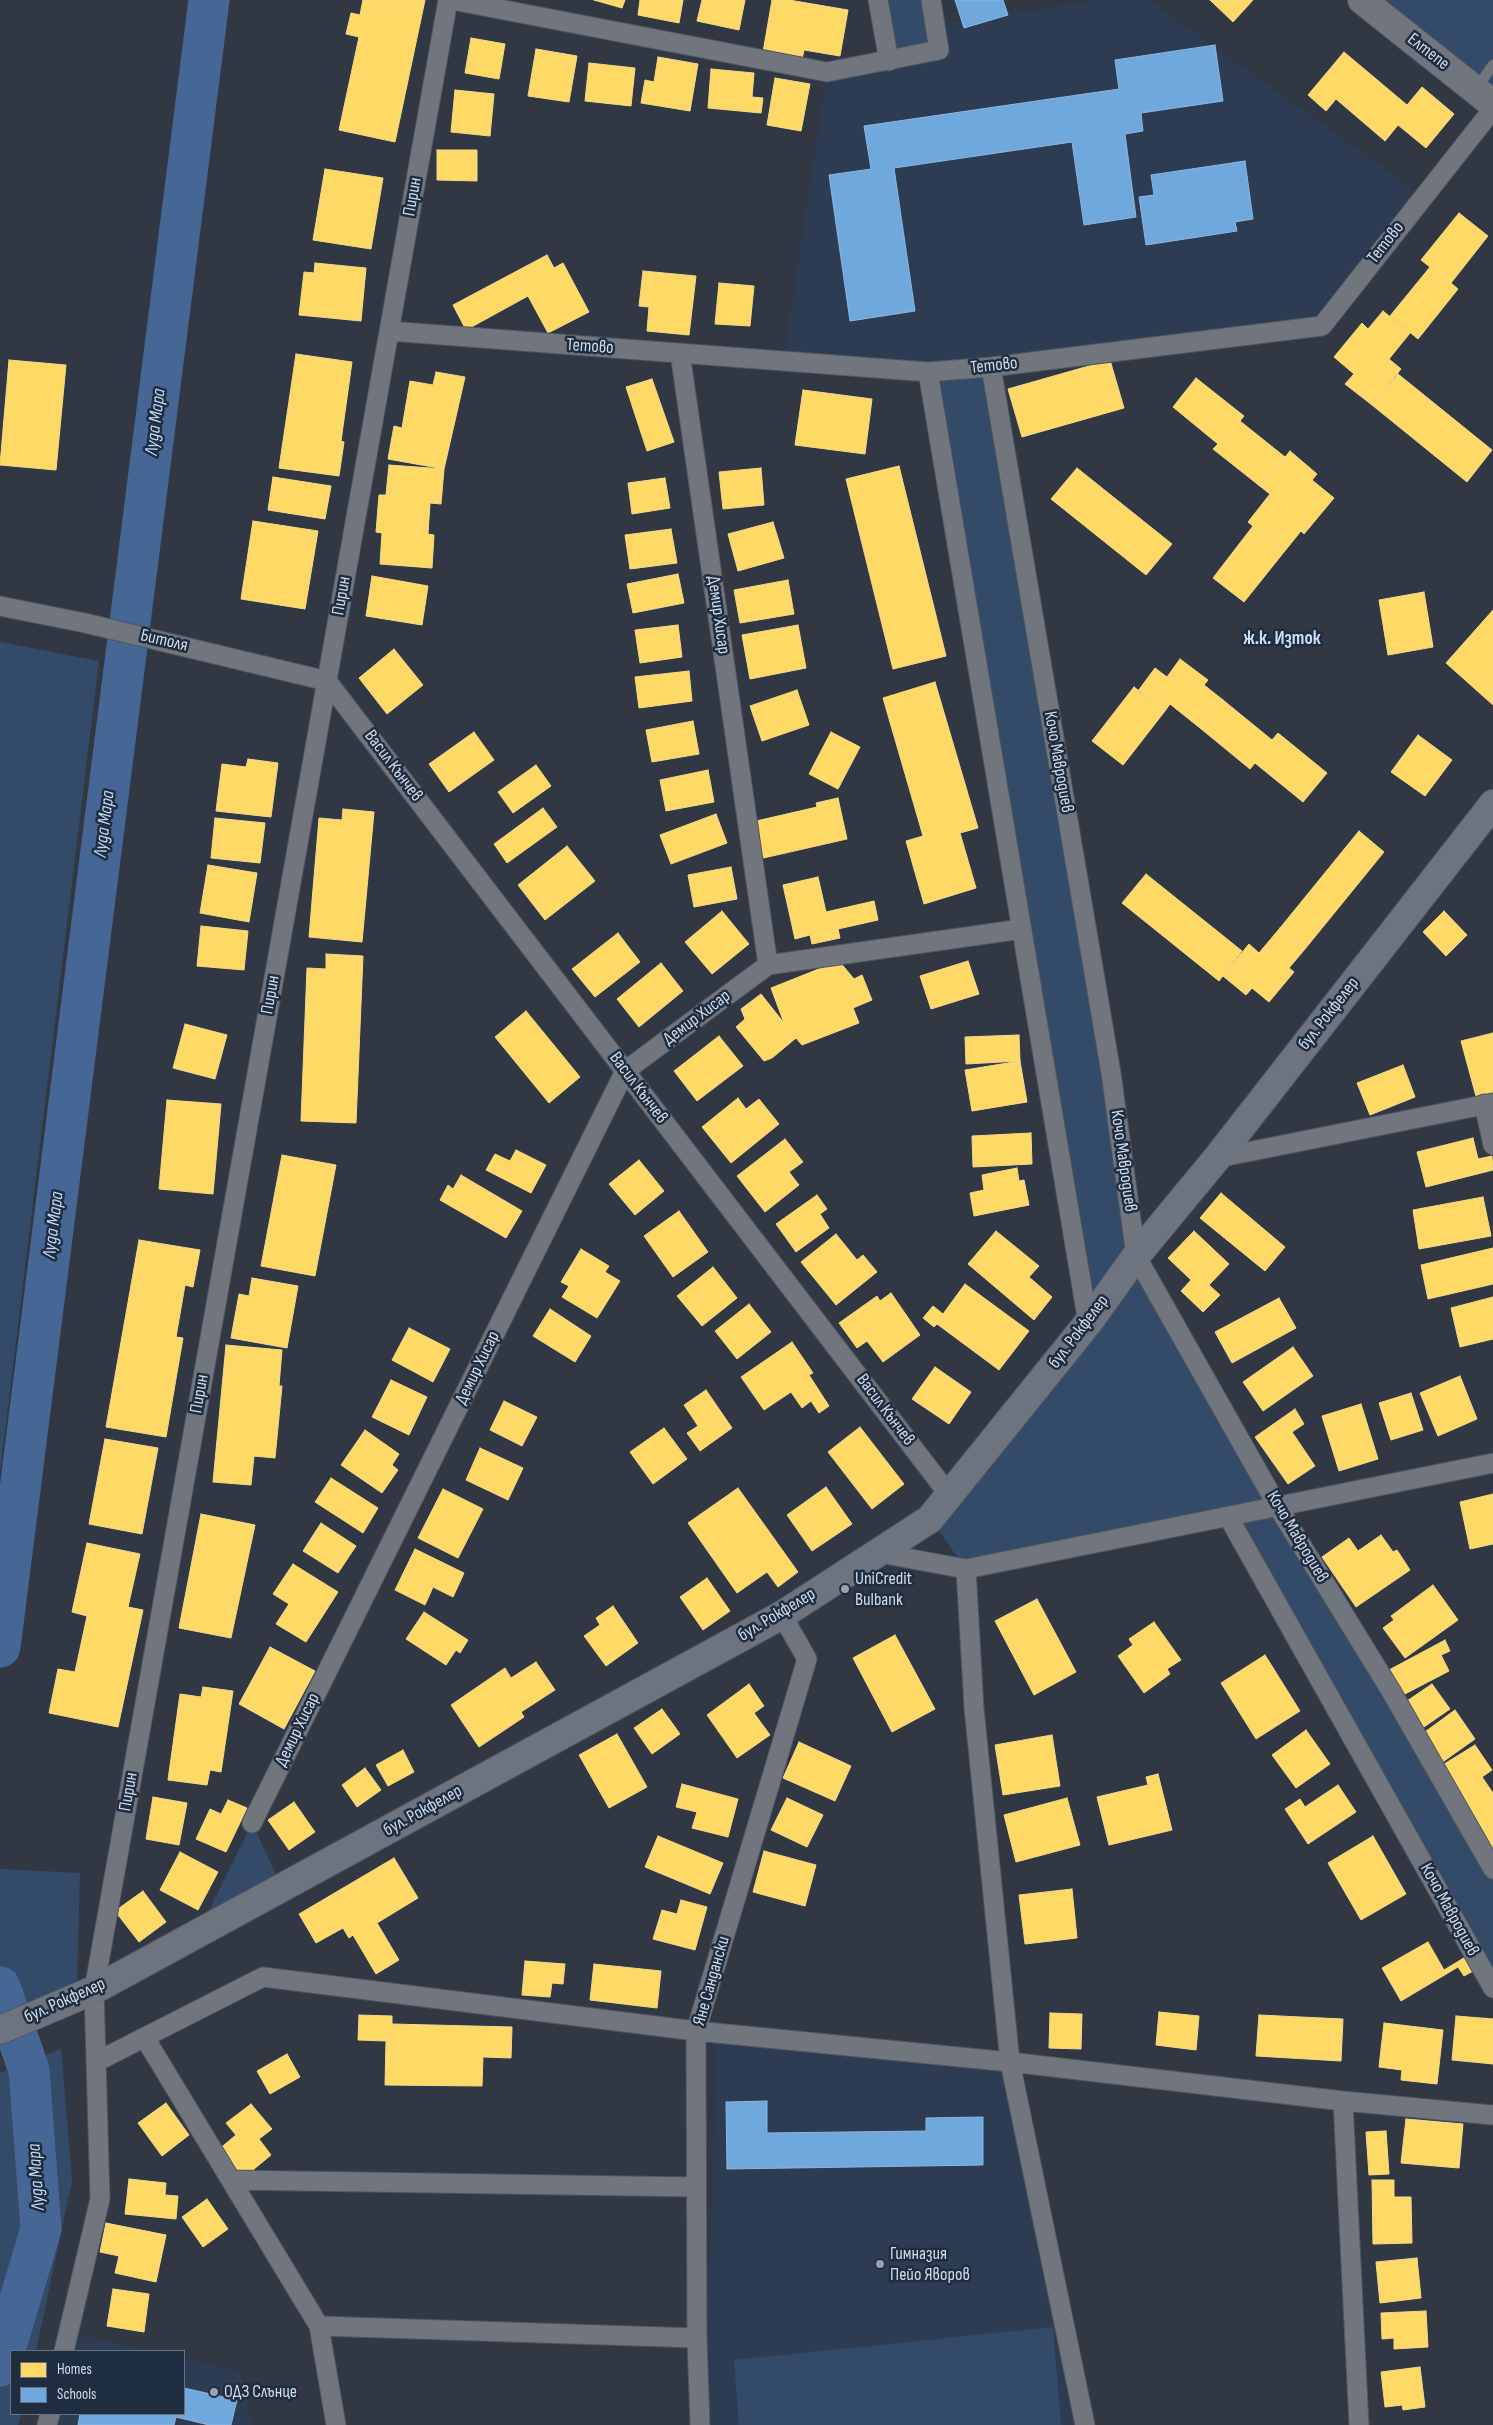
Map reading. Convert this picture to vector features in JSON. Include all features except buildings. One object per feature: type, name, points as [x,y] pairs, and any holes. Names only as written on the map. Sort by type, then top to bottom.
[{"type":"main road","name":"Елтепе","points":[[1362,0],[1487,101]]},
{"type":"main road","name":"бул. Рокфелер","points":[[0,2030],[94,1990],[782,1615],[930,1519],[1088,1323],[1136,1256],[1217,1158],[1493,804]]},
{"type":"street","points":[[450,0],[827,72],[939,50],[931,0]]},
{"type":"street","name":"Пирин","points":[[64,2350],[100,2199],[94,1990],[389,331],[450,0]]},
{"type":"street","points":[[878,0],[889,61]]},
{"type":"street","name":"Тетово","points":[[389,331],[928,372],[990,367],[1322,326],[1487,101]]},
{"type":"street","name":"Демир Хисар","points":[[680,353],[768,965]]},
{"type":"street","name":"Кочо Мавродиев","points":[[990,367],[1111,1073],[1136,1256],[1278,1507],[1391,1691],[1493,1869]]},
{"type":"street","points":[[928,372],[1088,1323]]},
{"type":"street","name":"Битоля","points":[[0,606],[170,642],[327,681]]},
{"type":"street","name":"Васил Кънчев","points":[[327,681],[950,1496]]},
{"type":"street","name":"Демир Хисар","points":[[252,1823],[625,1071],[768,965],[1022,929]]},
{"type":"street","points":[[1217,1158],[1489,1104],[1493,1145]]},
{"type":"street","points":[[879,1553],[966,1569],[1229,1518],[1493,1463]]},
{"type":"street","name":"Кочо Мавродиев","points":[[1229,1518],[1493,1988]]},
{"type":"street","points":[[966,1569],[974,1708],[1010,2062],[1085,2425]]},
{"type":"street","name":"Яне Сандански","points":[[700,2425],[697,2338],[696,2031],[807,1659],[782,1615]]},
{"type":"street","points":[[96,2062],[263,1977],[696,2031],[1010,2062],[1493,2115]]},
{"type":"street","points":[[145,2038],[319,2326],[336,2425]]},
{"type":"street","points":[[1343,2100],[1358,2425]]},
{"type":"street","points":[[231,2180],[696,2187]]},
{"type":"street","points":[[319,2326],[697,2338]]},
{"type":"lane","points":[[1487,101],[1493,64]]},
{"type":"shaded area","points":[[878,0],[931,0],[939,50],[889,61]]},
{"type":"shaded area","points":[[1099,0],[1149,0],[1423,196],[1322,326],[991,367],[783,361],[827,72],[889,61],[935,25]]},
{"type":"shaded area","points":[[1362,0],[1493,0],[1493,104]]},
{"type":"shaded area","points":[[991,367],[1136,1256],[1493,1869],[1493,1988],[1229,1518],[966,1569],[930,1519],[1088,1323],[928,372]]},
{"type":"shaded area","points":[[0,642],[99,661],[0,1473]]},
{"type":"shaded area","points":[[252,1823],[282,1887],[198,1933]]},
{"type":"shaded area","points":[[0,1869],[80,1873],[77,1983],[0,2013]]},
{"type":"shaded area","name":"Гимназия Пейо Яворов","points":[[714,2037],[1010,2062],[1085,2425],[707,2425],[704,2334],[713,2193]]},
{"type":"shaded area","points":[[61,2049],[72,2181],[36,2350],[10,2350],[10,2415],[21,2415],[18,2425],[0,2425],[0,2073]]},
{"type":"shaded area","points":[[1053,2327],[1061,2425],[739,2425],[734,2360]]},
{"type":"shaded area","points":[[68,2332],[149,2350],[64,2350]]},
{"type":"shaded area","name":"ОДЗ Слънце","points":[[185,2358],[240,2371],[252,2425],[47,2425],[50,2415],[185,2415]]},
{"type":"waterway","name":"Луда Мара","points":[[0,1647],[209,0]]},
{"type":"waterway","name":"Луда Мара","points":[[0,1987],[29,2070],[41,2229],[0,2366]]},
{"type":"place","name":"UniCredit Bulbank","points":[[845,1589]]},
{"type":"place","name":"Гимназия Пейо Яворов","points":[[880,2264]]},
{"type":"place","name":"ОДЗ Слънце","points":[[214,2392]]},
{"type":"district","name":"ж.к. Изток","points":[[1282,639]]}]
